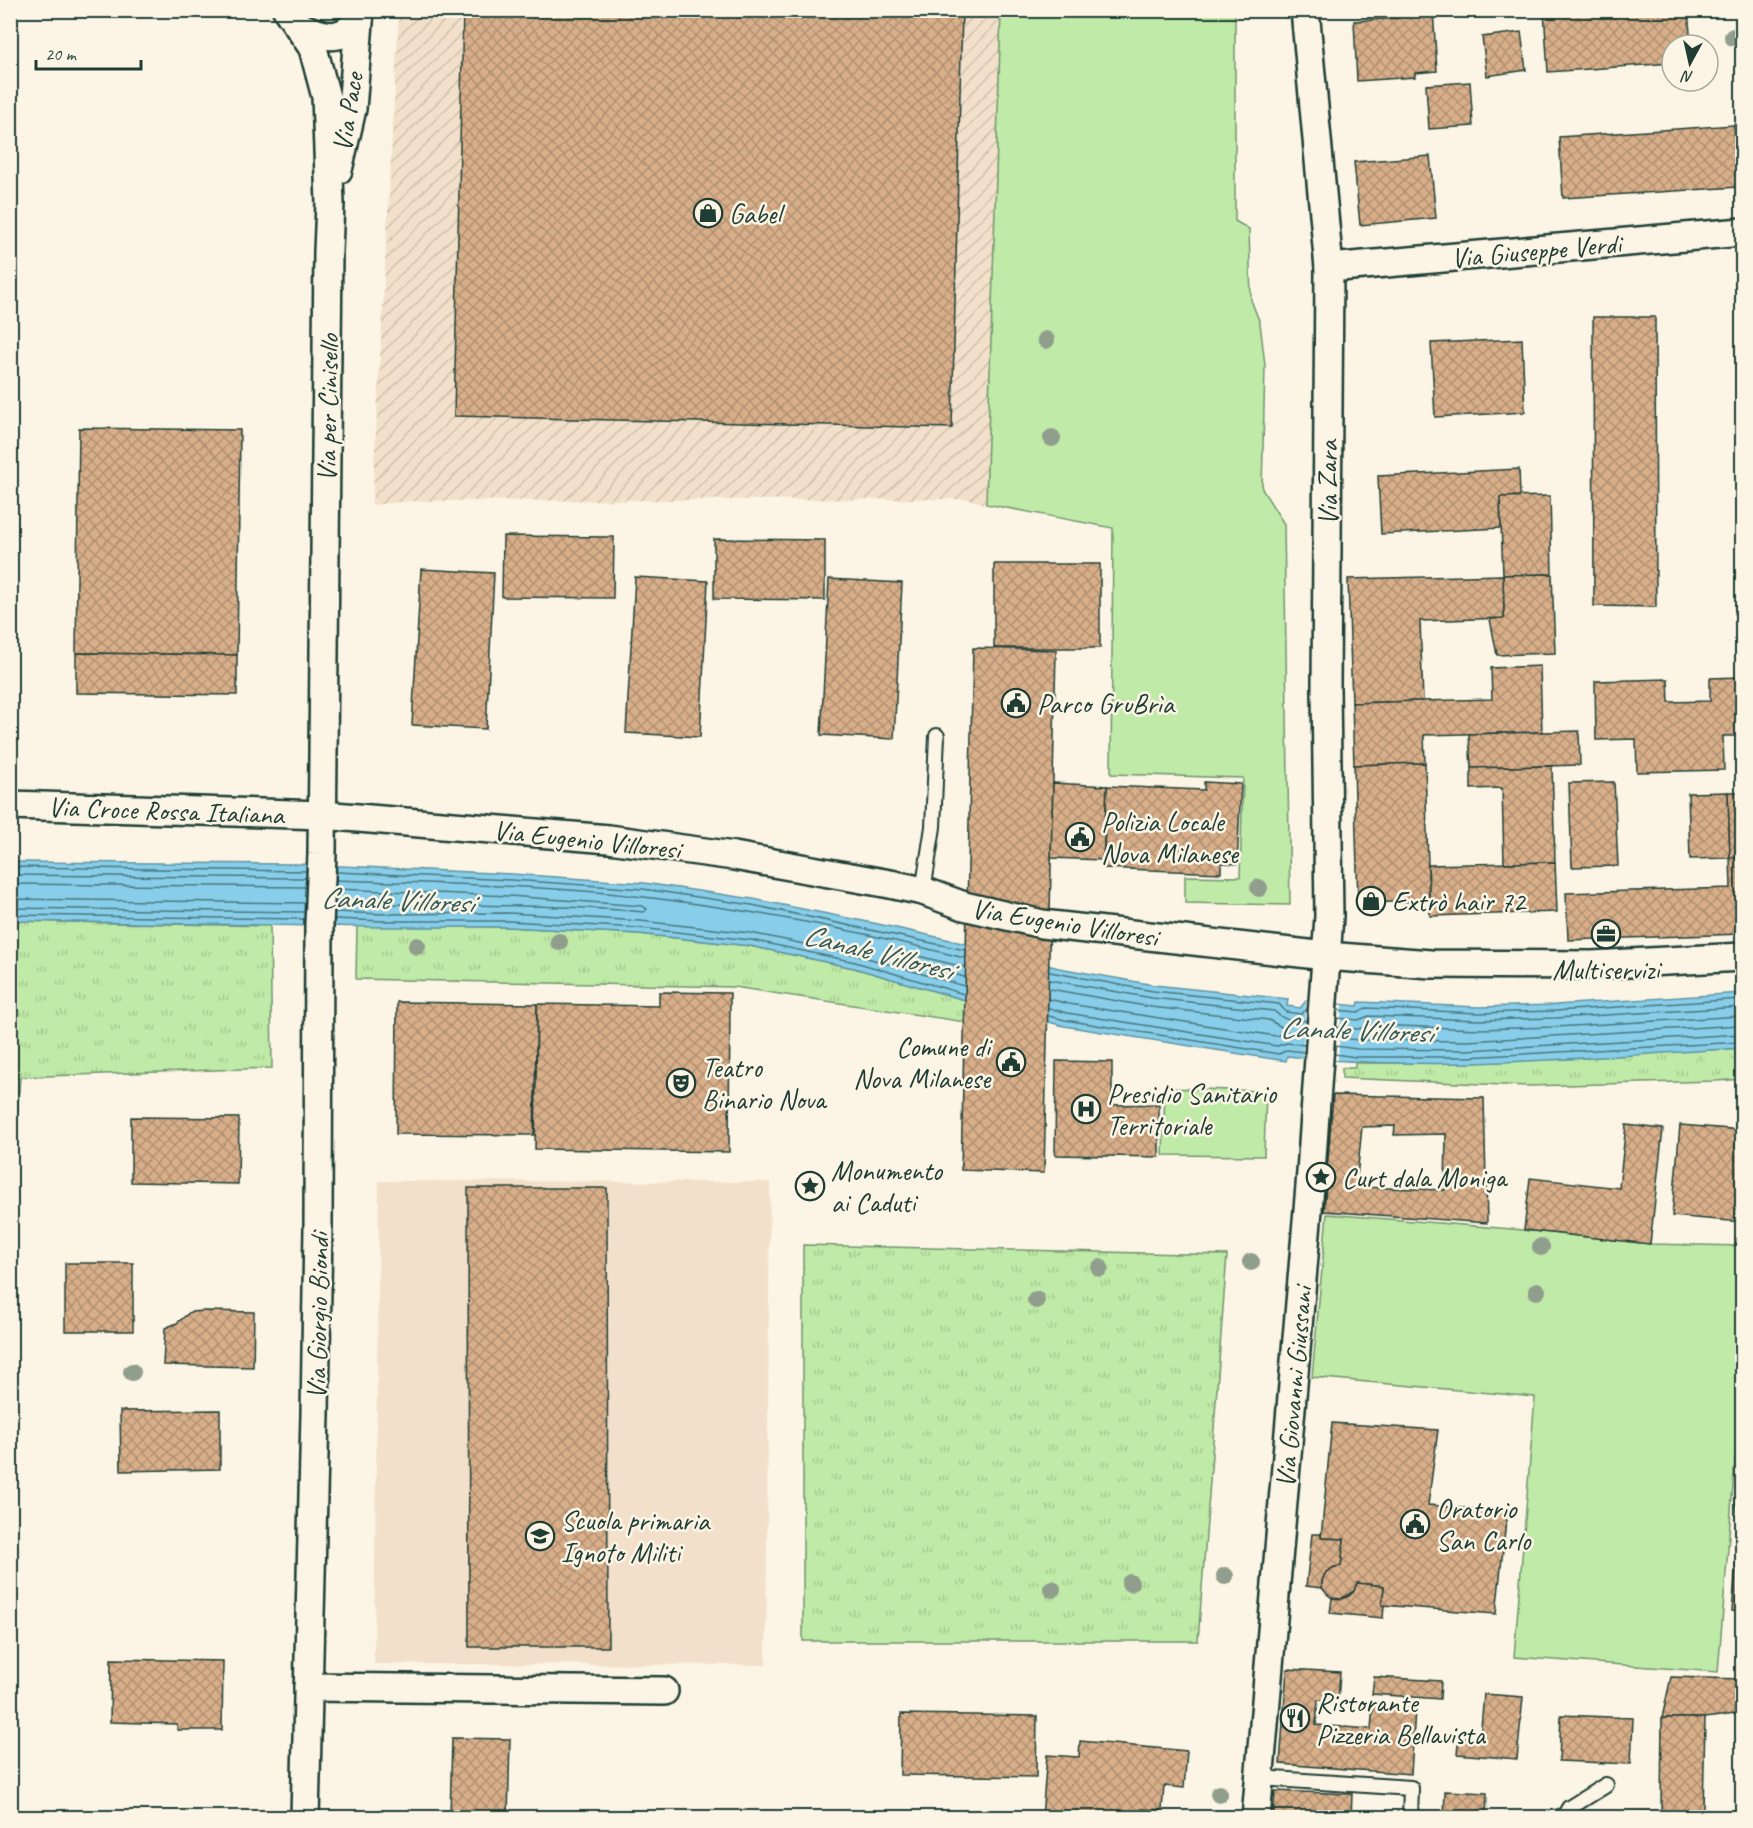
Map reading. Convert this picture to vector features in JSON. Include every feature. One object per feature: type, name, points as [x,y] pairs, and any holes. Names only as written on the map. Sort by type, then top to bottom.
[{"type":"street","name":"Via Zara","points":[[1305,10],[1329,268],[1326,688],[1329,916],[1326,956]]},
{"type":"street","name":"Via Pace","points":[[293,18],[313,33],[327,35],[343,34],[360,15]]},
{"type":"street","name":"Via Pace","points":[[330,203],[352,109],[360,15]]},
{"type":"street","name":"Via per Cinisello","points":[[293,18],[313,48],[326,97],[330,203],[321,815]]},
{"type":"street","name":"Via Giuseppe Verdi","points":[[1329,268],[1743,232]]},
{"type":"street","name":"Via Croce Rossa Italiana","points":[[10,805],[321,815]]},
{"type":"street","name":"Via Giorgio Biondi","points":[[305,1818],[318,1262],[321,815]]},
{"type":"street","name":"Via Eugenio Villoresi","points":[[321,815],[609,839],[734,856],[923,891],[964,906],[1042,924],[1326,956],[1431,964],[1592,965],[1743,957]]},
{"type":"street","name":"Via Giovanni Giussani","points":[[1256,1818],[1326,956]]},
{"type":"street","points":[[308,1687],[664,1690]]},
{"type":"lane","points":[[923,891],[933,827],[937,736]]},
{"type":"lane","points":[[1259,1778],[1411,1788],[1410,1818]]},
{"type":"lane","points":[[1563,1818],[1569,1808],[1606,1785]]},
{"type":"shaded area","name":"Gabel","points":[[399,11],[1001,11],[986,504],[967,499],[410,501],[372,505]]},
{"type":"shaded area","points":[[379,1181],[770,1182],[766,1665],[374,1664]]},
{"type":"green space","points":[[1001,11],[1235,11],[1235,221],[1249,229],[1251,300],[1260,323],[1265,365],[1262,489],[1284,524],[1290,905],[1185,903],[1185,876],[1240,877],[1243,778],[1111,774],[1113,528],[986,504]]},
{"type":"green space","points":[[11,921],[270,926],[272,1068],[20,1077],[15,1147],[11,1153]]},
{"type":"green space","points":[[357,926],[508,927],[639,934],[750,946],[854,968],[965,1000],[965,1022],[734,987],[356,979]]},
{"type":"green space","points":[[1742,1048],[1742,1079],[1716,1081],[1528,1086],[1342,1078],[1342,1068],[1355,1068],[1355,1063],[1467,1063]]},
{"type":"green space","points":[[1165,1088],[1266,1091],[1264,1156],[1163,1155]]},
{"type":"green space","points":[[1327,1214],[1524,1230],[1650,1244],[1742,1246],[1742,1374],[1718,1672],[1514,1657],[1535,1397],[1312,1377]]},
{"type":"green space","points":[[803,1245],[1227,1255],[1198,1641],[803,1641]]},
{"type":"water","name":"Canale Villoresi","points":[[11,862],[298,864],[644,883],[753,899],[878,924],[1059,968],[1154,985],[1288,999],[1287,1006],[1300,1008],[1306,1001],[1358,1006],[1359,1002],[1479,1007],[1555,1005],[1742,993],[1742,1048],[1514,1062],[1401,1063],[1287,1056],[1286,1061],[1064,1026],[854,968],[750,946],[639,934],[508,927],[11,921]]},
{"type":"pier","points":[[1306,1001],[1342,1005],[1338,1060],[1302,1058]]},
{"type":"building","name":"Gabel","points":[[463,10],[962,10],[952,428],[454,416]]},
{"type":"building","points":[[1433,10],[1437,71],[1415,73],[1415,77],[1357,81],[1354,21],[1397,18],[1397,13]]},
{"type":"building","points":[[1688,10],[1690,33],[1660,33],[1660,64],[1548,72],[1544,11]]},
{"type":"building","points":[[1521,32],[1526,70],[1487,76],[1482,37]]},
{"type":"building","points":[[1470,82],[1473,126],[1429,129],[1426,85]]},
{"type":"building","points":[[1734,125],[1738,187],[1563,198],[1559,137]]},
{"type":"building","points":[[1430,156],[1436,218],[1360,225],[1354,162]]},
{"type":"building","points":[[10,238],[13,238],[12,449],[10,449]]},
{"type":"building","points":[[1593,317],[1655,317],[1656,607],[1594,606]]},
{"type":"building","points":[[1522,339],[1525,412],[1435,417],[1431,343]]},
{"type":"building","points":[[79,428],[240,430],[237,655],[76,653]]},
{"type":"building","points":[[1519,469],[1520,496],[1500,497],[1501,528],[1381,534],[1378,476]]},
{"type":"building","points":[[1550,496],[1552,574],[1503,575],[1500,497]]},
{"type":"building","points":[[503,536],[614,537],[613,598],[502,597]]},
{"type":"building","points":[[714,539],[825,540],[825,600],[714,599]]},
{"type":"building","points":[[994,564],[1100,564],[1100,648],[994,648]]},
{"type":"building","points":[[421,569],[494,573],[486,729],[412,725]]},
{"type":"building","points":[[1552,574],[1555,653],[1497,655],[1490,619],[1504,618],[1503,575]]},
{"type":"building","points":[[1503,575],[1504,618],[1420,621],[1423,701],[1352,703],[1348,579]]},
{"type":"building","points":[[635,577],[708,581],[700,737],[626,733]]},
{"type":"building","points":[[829,579],[902,583],[894,739],[821,735]]},
{"type":"building","points":[[973,648],[1056,650],[1044,1173],[961,1170]]},
{"type":"building","points":[[76,653],[237,655],[237,695],[76,693]]},
{"type":"building","points":[[1540,666],[1542,732],[1424,735],[1425,763],[1354,765],[1352,703],[1492,699],[1491,668]]},
{"type":"building","points":[[1742,677],[1742,736],[1723,736],[1724,770],[1637,772],[1636,739],[1596,740],[1595,681],[1668,679],[1669,702],[1710,701],[1710,678]]},
{"type":"building","points":[[1579,731],[1580,765],[1471,768],[1469,734]]},
{"type":"building","points":[[1425,763],[1429,901],[1358,903],[1354,765]]},
{"type":"building","points":[[1552,766],[1555,862],[1504,863],[1502,788],[1471,789],[1471,768]]},
{"type":"building","points":[[1204,782],[1241,784],[1237,864],[1221,863],[1221,873],[1103,868],[1107,786],[1204,790]]},
{"type":"building","points":[[1614,782],[1618,866],[1572,867],[1569,783]]},
{"type":"building","points":[[1053,783],[1107,786],[1103,860],[1051,858]]},
{"type":"building","points":[[1728,792],[1730,858],[1690,859],[1688,793]]},
{"type":"building","points":[[1728,792],[1742,792],[1742,857],[1730,858]]},
{"type":"building","points":[[1742,857],[1742,934],[1568,940],[1566,893],[1731,888],[1730,858]]},
{"type":"building","points":[[1555,862],[1557,912],[1430,916],[1428,865]]},
{"type":"building","points":[[659,992],[730,993],[729,1152],[535,1149],[537,1004],[659,1006]]},
{"type":"building","points":[[397,1002],[537,1004],[534,1135],[396,1134]]},
{"type":"building","points":[[1056,1061],[1112,1062],[1112,1105],[1159,1104],[1159,1157],[1055,1155]]},
{"type":"building","points":[[1333,1095],[1484,1098],[1487,1223],[1324,1211]],"holes":[[[1395,1126],[1394,1135],[1446,1134],[1445,1190],[1356,1187],[1362,1127]]]},
{"type":"building","points":[[131,1117],[239,1118],[238,1184],[131,1182]]},
{"type":"building","points":[[1626,1125],[1663,1129],[1650,1244],[1524,1230],[1530,1178],[1619,1188]]},
{"type":"building","points":[[1680,1125],[1742,1130],[1742,1222],[1672,1216]]},
{"type":"building","points":[[468,1188],[607,1188],[608,1647],[469,1647]]},
{"type":"building","points":[[65,1263],[133,1263],[133,1331],[65,1331]]},
{"type":"building","points":[[190,1312],[254,1312],[253,1367],[163,1365],[165,1328],[177,1323]]},
{"type":"building","points":[[220,1410],[220,1469],[121,1471],[120,1411]]},
{"type":"building","points":[[1332,1423],[1438,1430],[1428,1505],[1507,1512],[1496,1614],[1382,1605],[1384,1586],[1357,1583],[1354,1591],[1341,1599],[1332,1598],[1327,1594],[1322,1588],[1322,1580],[1326,1572],[1341,1566],[1344,1539],[1321,1538]]},
{"type":"building","points":[[1736,1496],[1742,1496],[1742,1512],[1737,1513]]},
{"type":"building","points":[[1312,1534],[1321,1534],[1321,1538],[1344,1539],[1341,1566],[1326,1572],[1322,1580],[1322,1588],[1306,1586]]},
{"type":"building","points":[[1737,1556],[1742,1556],[1742,1612],[1732,1611]]},
{"type":"building","points":[[1357,1583],[1384,1586],[1383,1618],[1330,1613],[1332,1598],[1341,1599],[1349,1596]]},
{"type":"building","points":[[111,1659],[223,1661],[222,1730],[177,1730],[177,1724],[110,1722]]},
{"type":"building","points":[[1287,1669],[1340,1672],[1338,1702],[1318,1700],[1316,1725],[1371,1729],[1373,1706],[1415,1709],[1411,1774],[1280,1764]]},
{"type":"building","points":[[1374,1677],[1441,1681],[1440,1699],[1372,1694]]},
{"type":"building","points":[[1671,1677],[1742,1679],[1742,1713],[1705,1718],[1662,1718]]},
{"type":"building","points":[[1484,1694],[1523,1697],[1517,1759],[1457,1754],[1459,1737],[1480,1739]]},
{"type":"building","points":[[901,1714],[1037,1716],[1036,1777],[900,1775]]},
{"type":"building","points":[[1561,1715],[1633,1718],[1631,1764],[1559,1761]]},
{"type":"building","points":[[1662,1718],[1705,1718],[1703,1811],[1661,1811]]},
{"type":"building","points":[[452,1738],[510,1739],[508,1818],[450,1818]]},
{"type":"building","points":[[1080,1741],[1187,1751],[1184,1788],[1164,1786],[1162,1810],[1141,1809],[1140,1818],[1042,1818],[1047,1755],[1079,1757]]},
{"type":"building","points":[[1275,1791],[1352,1794],[1351,1818],[1273,1818]]},
{"type":"building","points":[[1445,1791],[1487,1793],[1486,1818],[1444,1818]]},
{"type":"building","points":[[1703,1811],[1703,1818],[1590,1818],[1590,1813]]},
{"type":"building","points":[[1505,1813],[1536,1814],[1536,1818],[1505,1818]]},
{"type":"place","name":"Gabel","points":[[708,213]]},
{"type":"place","name":"Parco GruBrìa","points":[[1016,703]]},
{"type":"place","name":"Polizia Locale Nova Milanese","points":[[1080,837]]},
{"type":"place","name":"Extrò hair 72","points":[[1371,901]]},
{"type":"place","name":"Multiservizi","points":[[1606,934]]},
{"type":"place","name":"Comune di Nova Milanese","points":[[1011,1062]]},
{"type":"place","name":"Teatro Binario Nova","points":[[681,1083]]},
{"type":"place","name":"Presidio Sanitario Territoriale","points":[[1086,1109]]},
{"type":"place","name":"Curt dala Moniga","points":[[1321,1177]]},
{"type":"place","name":"Monumento ai Caduti","points":[[810,1186]]},
{"type":"place","name":"Oratorio San Carlo","points":[[1415,1524]]},
{"type":"place","name":"Scuola primaria Ignoto Militi","points":[[540,1536]]},
{"type":"place","name":"Ristorante Pizzeria Bellavista","points":[[1295,1718]]}]
